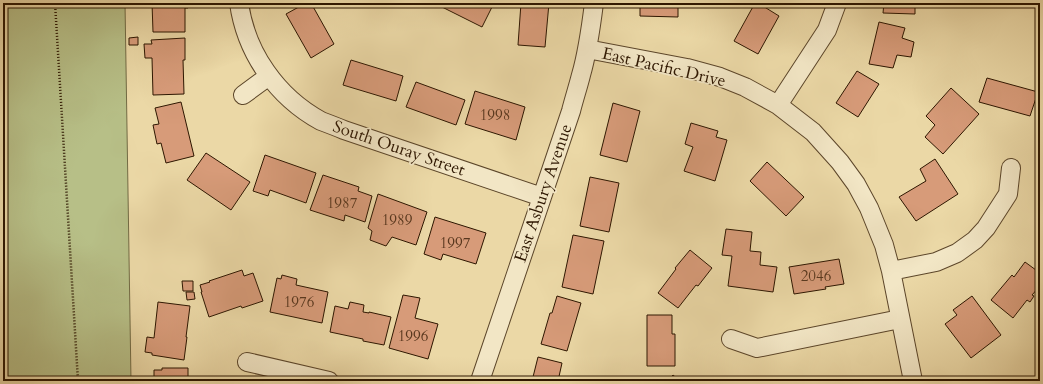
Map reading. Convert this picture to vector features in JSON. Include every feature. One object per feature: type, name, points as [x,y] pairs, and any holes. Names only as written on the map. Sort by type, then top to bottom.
[{"type":"street","name":"South Ouray Street","points":[[240,3],[241,17],[249,40],[264,69],[282,92],[301,108],[322,121],[344,130],[542,197]]},
{"type":"street","name":"East Asbury Avenue","points":[[480,381],[571,111],[582,74],[594,3]]},
{"type":"street","points":[[778,106],[827,30],[837,3]]},
{"type":"street","name":"East Pacific Drive","points":[[587,50],[687,68],[720,77],[745,87],[778,106],[813,132],[840,162],[856,184],[869,208],[884,245],[891,271],[912,381]]},
{"type":"street","points":[[243,96],[269,76]]},
{"type":"street","points":[[891,271],[936,262],[956,253],[975,240],[986,228],[1008,194],[1011,168]]},
{"type":"street","points":[[731,339],[757,348],[900,319]]},
{"type":"street","points":[[247,362],[329,381]]},
{"type":"path","points":[[55,3],[78,381]]},
{"type":"green space","points":[[3,3],[125,3],[131,381],[3,381]]},
{"type":"building","points":[[152,3],[187,3],[188,8],[185,8],[185,32],[153,32]]},
{"type":"building","points":[[306,3],[311,3],[334,44],[311,58],[286,14]]},
{"type":"building","points":[[490,3],[493,5],[482,27],[436,4]]},
{"type":"building","points":[[521,3],[549,3],[545,47],[518,45]]},
{"type":"building","points":[[640,3],[678,3],[678,17],[640,16]]},
{"type":"building","points":[[755,3],[758,3],[779,16],[758,54],[734,41]]},
{"type":"building","points":[[884,3],[915,3],[915,14],[883,13]]},
{"type":"building","points":[[879,22],[905,28],[902,38],[914,42],[911,57],[897,55],[893,68],[869,64]]},
{"type":"building","points":[[138,37],[138,45],[129,45],[129,38]]},
{"type":"building","points":[[185,38],[185,60],[183,60],[184,94],[153,95],[152,58],[145,58],[144,44],[152,44],[151,40]]},
{"type":"building","points":[[351,60],[403,76],[396,101],[343,85]]},
{"type":"building","points":[[857,71],[879,84],[858,117],[836,103]]},
{"type":"building","points":[[987,78],[1038,92],[1030,116],[979,102]]},
{"type":"building","points":[[416,82],[465,100],[456,125],[406,107]]},
{"type":"building","points":[[951,88],[979,114],[943,154],[925,137],[935,125],[926,116]]},
{"type":"building","points":[[475,91],[525,107],[516,140],[465,124]]},
{"type":"building","points":[[181,102],[194,156],[166,163],[161,143],[157,144],[153,125],[159,124],[155,108]]},
{"type":"building","points":[[613,103],[640,111],[627,162],[600,155]]},
{"type":"building","points":[[691,123],[718,131],[716,137],[727,140],[715,181],[684,171],[693,147],[685,144]]},
{"type":"building","points":[[206,153],[250,182],[231,210],[187,180]]},
{"type":"building","points":[[265,155],[316,173],[306,203],[270,190],[268,196],[253,191]]},
{"type":"building","points":[[935,159],[958,194],[916,221],[899,197],[926,181],[920,169]]},
{"type":"building","points":[[767,162],[804,197],[786,216],[750,181]]},
{"type":"building","points":[[323,175],[359,187],[358,191],[372,196],[365,222],[345,215],[344,221],[310,210]]},
{"type":"building","points":[[590,177],[619,183],[609,232],[580,226]]},
{"type":"building","points":[[378,194],[427,212],[416,245],[392,237],[386,246],[370,240],[372,231],[368,228]]},
{"type":"building","points":[[435,217],[486,233],[476,264],[443,254],[441,260],[424,254]]},
{"type":"building","points":[[1040,228],[1040,238],[1036,235]]},
{"type":"building","points":[[726,229],[752,232],[750,251],[761,252],[760,265],[777,267],[773,292],[728,286],[732,256],[722,255]]},
{"type":"building","points":[[573,235],[604,241],[593,294],[562,287]]},
{"type":"building","points":[[690,250],[712,268],[678,308],[658,293],[676,269],[675,268]]},
{"type":"building","points":[[839,259],[844,284],[825,287],[826,289],[794,294],[789,267]]},
{"type":"building","points":[[1025,262],[1040,273],[1040,286],[1032,295],[1034,296],[1030,302],[1027,300],[1013,318],[991,300],[1012,275],[1014,277]]},
{"type":"building","points":[[242,270],[244,276],[253,273],[263,301],[242,308],[241,306],[209,317],[200,285]]},
{"type":"building","points":[[282,275],[297,279],[296,285],[328,292],[322,323],[270,312],[277,278],[281,279]]},
{"type":"building","points":[[182,281],[193,281],[193,291],[183,291]]},
{"type":"building","points":[[186,292],[194,292],[195,299],[187,300]]},
{"type":"building","points":[[403,295],[420,298],[415,318],[438,324],[428,359],[389,348]]},
{"type":"building","points":[[557,296],[581,303],[567,351],[541,344],[550,313],[552,313]]},
{"type":"building","points":[[972,296],[1001,335],[971,358],[945,324],[957,315],[953,310]]},
{"type":"building","points":[[158,302],[190,306],[184,360],[152,355],[152,353],[145,352],[147,337],[154,338]]},
{"type":"building","points":[[350,302],[364,305],[363,312],[391,317],[384,345],[330,332],[335,306],[348,309]]},
{"type":"building","points":[[647,315],[672,315],[672,334],[675,334],[675,366],[647,366]]},
{"type":"building","points":[[538,357],[562,363],[558,381],[532,381]]},
{"type":"building","points":[[162,368],[188,368],[188,381],[162,381],[162,379],[154,379],[154,370],[162,370]]},
{"type":"building","points":[[673,375],[680,381],[667,381]]}]
